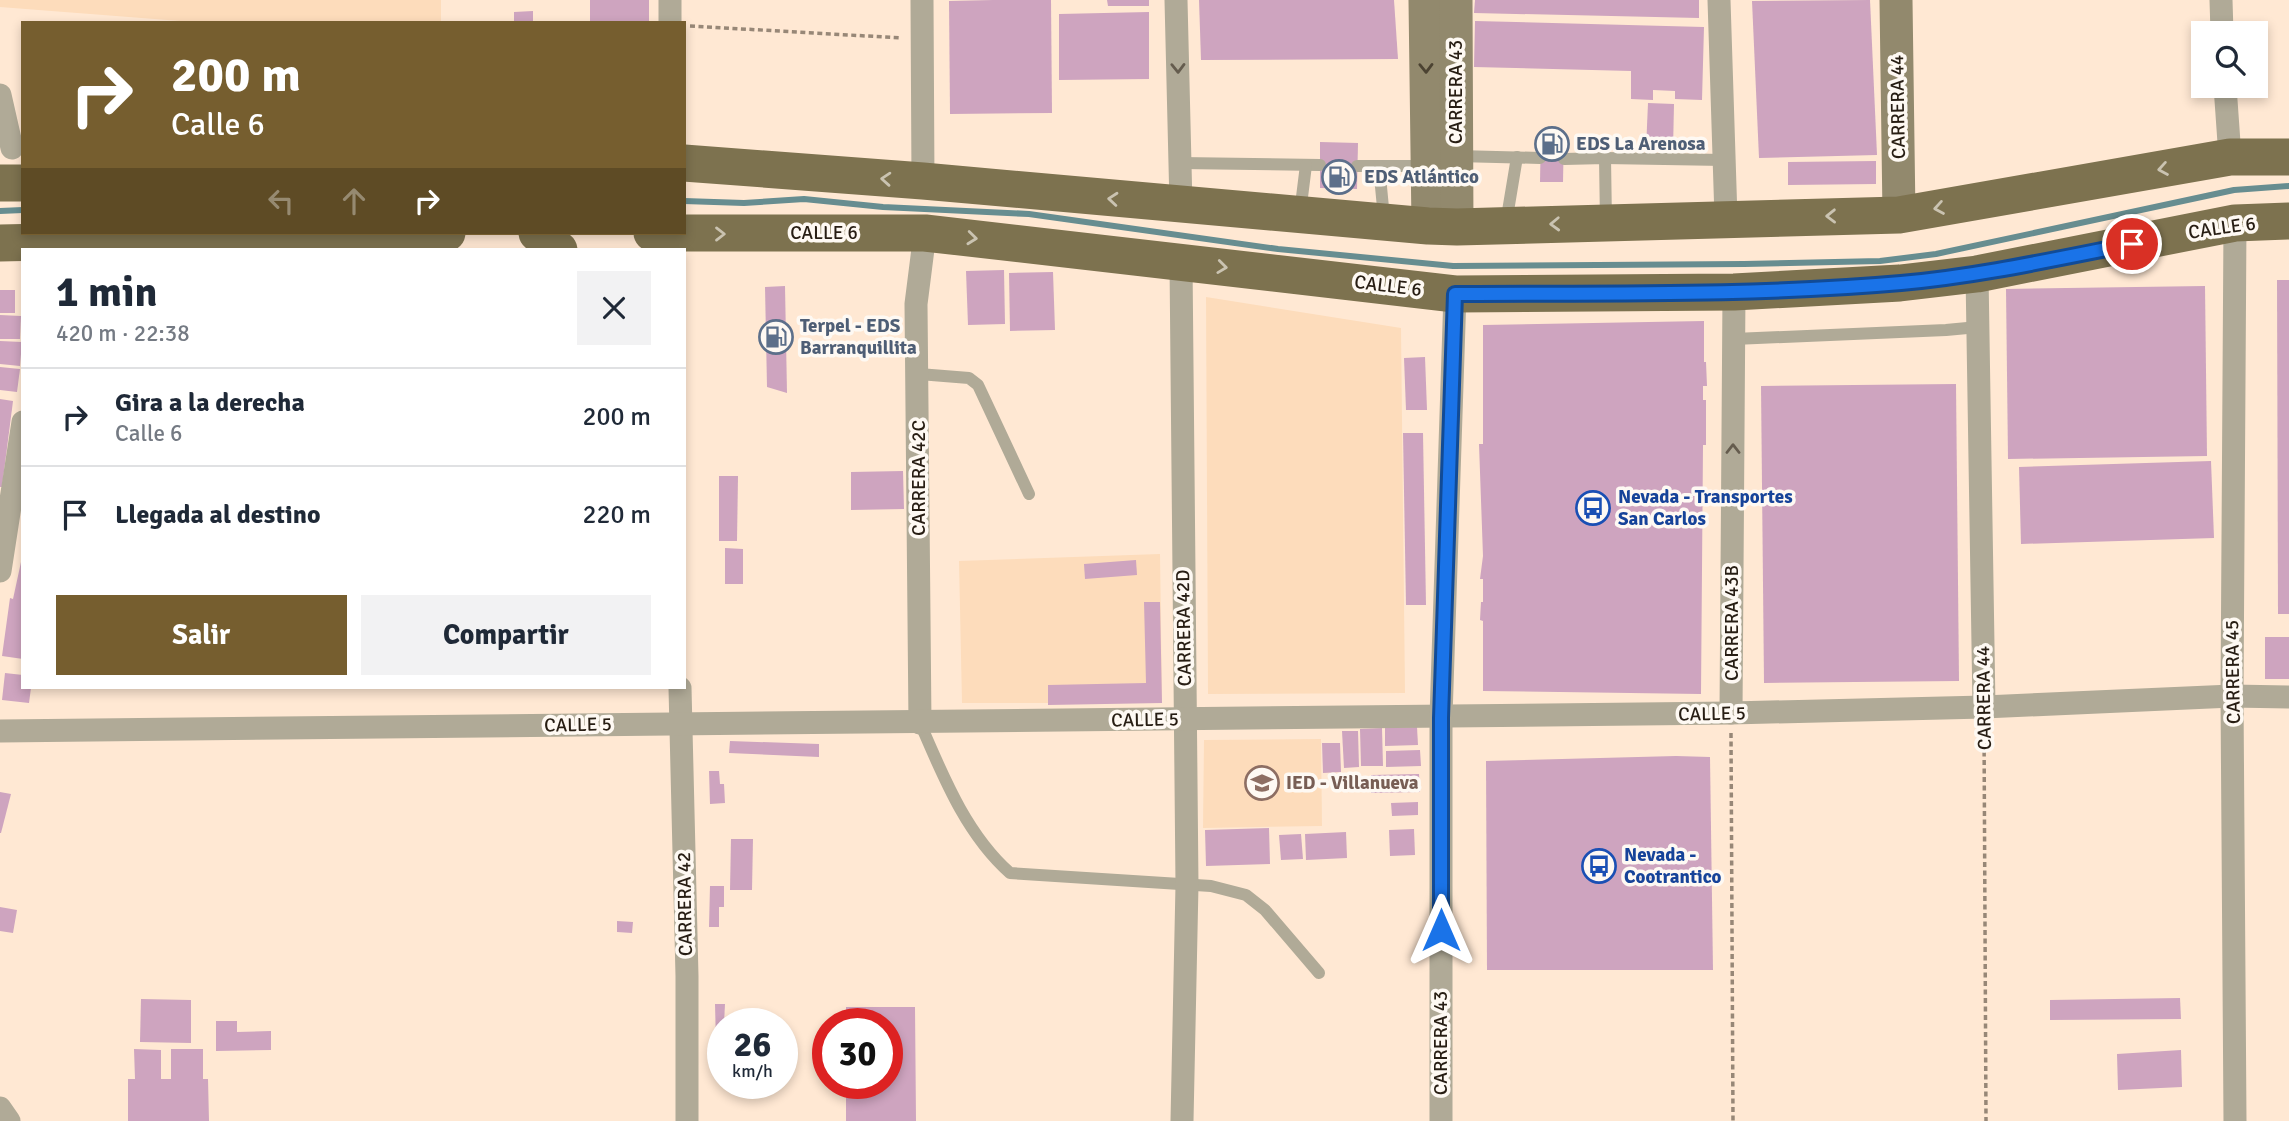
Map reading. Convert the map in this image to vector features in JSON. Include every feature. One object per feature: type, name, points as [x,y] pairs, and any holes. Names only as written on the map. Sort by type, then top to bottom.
[{"type":"main road","points":[[686,163],[923,181],[1442,227],[1899,215],[2230,157],[2289,157]]},
{"type":"main road","points":[[0,183],[21,183]]},
{"type":"main road","name":"CALLE 6","points":[[686,234],[925,233],[1455,294],[1734,292],[1900,283],[1977,274],[2235,223],[2289,221]]},
{"type":"main road","points":[[0,243],[357,235]]},
{"type":"main road","points":[[540,235],[556,248]]},
{"type":"street","points":[[670,0],[670,21]]},
{"type":"street","points":[[922,0],[923,181]]},
{"type":"street","points":[[1176,0],[1181,205]]},
{"type":"street","name":"CARRERA 43","points":[[1425,0],[1443,161]]},
{"type":"street","name":"CARRERA 43","points":[[1442,227],[1443,161],[1456,0]]},
{"type":"street","points":[[1719,0],[1726,218]]},
{"type":"street","name":"CARRERA 44","points":[[1896,0],[1899,215]]},
{"type":"street","points":[[2221,0],[2222,21]]},
{"type":"street","points":[[0,95],[12,148]]},
{"type":"street","points":[[2226,98],[2230,157]]},
{"type":"street","name":"CARRERA 45","points":[[2235,223],[2232,696],[2235,1121]]},
{"type":"street","name":"CARRERA 42C","points":[[920,723],[919,374],[916,304],[925,233]]},
{"type":"street","name":"CARRERA 42D","points":[[1181,262],[1187,885],[1182,1121]]},
{"type":"street","name":"CARRERA 44","points":[[1977,274],[1984,707]]},
{"type":"street","name":"CARRERA 43B","points":[[1731,713],[1734,292]]},
{"type":"street","name":"CARRERA 43","points":[[1441,1121],[1441,718],[1455,294]]},
{"type":"street","points":[[0,571],[21,435]]},
{"type":"street","name":"CARRERA 42","points":[[680,689],[687,976],[687,1121]]},
{"type":"street","name":"CALLE 5","points":[[0,732],[681,723],[1441,718],[1984,707],[2232,696],[2289,697]]},
{"type":"street","points":[[0,1108],[9,1121]]},
{"type":"lane","points":[[1506,225],[1517,157]]},
{"type":"lane","points":[[1357,166],[1540,158]]},
{"type":"lane","points":[[1605,158],[1606,222]]},
{"type":"lane","points":[[1563,159],[1724,160]]},
{"type":"lane","points":[[1180,163],[1320,165]]},
{"type":"lane","points":[[1300,214],[1306,165]]},
{"type":"lane","points":[[1378,166],[1385,222]]},
{"type":"lane","points":[[1734,339],[1978,327]]},
{"type":"lane","points":[[919,374],[969,378],[978,385],[1029,494]]},
{"type":"lane","points":[[920,723],[950,792],[991,856],[1010,873],[1211,886],[1245,895],[1265,910],[1319,973]]},
{"type":"path","points":[[686,26],[922,39]]},
{"type":"path","name":"CARRERA 44","points":[[1984,707],[1986,1121]]},
{"type":"path","points":[[1731,713],[1734,1121]]},
{"type":"shaded area","points":[[0,0],[441,0],[441,21],[180,21],[0,7]]},
{"type":"shaded area","points":[[1206,297],[1401,328],[1405,693],[1208,694]]},
{"type":"shaded area","points":[[1160,554],[1162,703],[962,703],[959,561]]},
{"type":"shaded area","name":"IED - Villanueva","points":[[1321,739],[1322,826],[1203,828],[1204,740]]},
{"type":"building","points":[[590,0],[649,0],[649,21],[590,21]]},
{"type":"building","points":[[1051,0],[1052,113],[950,114],[949,1]]},
{"type":"building","points":[[1107,0],[1149,0],[1149,6],[1108,6]]},
{"type":"building","points":[[1199,0],[1394,0],[1398,59],[1201,60]]},
{"type":"building","points":[[1475,0],[1699,0],[1699,18],[1474,13]]},
{"type":"building","points":[[1870,0],[1877,155],[1759,158],[1752,1]]},
{"type":"building","points":[[533,11],[533,21],[514,21],[514,12]]},
{"type":"building","points":[[1149,12],[1149,79],[1059,80],[1059,14]]},
{"type":"building","points":[[1475,21],[1704,27],[1702,100],[1675,99],[1675,91],[1653,90],[1653,100],[1631,99],[1631,71],[1474,67]]},
{"type":"building","points":[[1648,103],[1674,104],[1673,150],[1646,149]]},
{"type":"building","name":"EDS La Arenosa","points":[[1541,130],[1564,130],[1563,182],[1540,182]]},
{"type":"building","name":"EDS Atlántico","points":[[1320,142],[1358,143],[1357,189],[1320,188]]},
{"type":"building","points":[[1876,161],[1876,184],[1788,185],[1788,162]]},
{"type":"building","points":[[1004,270],[1005,324],[968,325],[966,271]]},
{"type":"building","points":[[1053,272],[1055,330],[1010,331],[1009,273]]},
{"type":"building","points":[[2277,280],[2289,280],[2289,614],[2278,614]]},
{"type":"building","name":"Terpel - EDS Barranquillita","points":[[785,286],[787,393],[767,387],[765,287]]},
{"type":"building","points":[[2205,286],[2207,456],[2008,459],[2006,289]]},
{"type":"building","points":[[0,290],[15,290],[15,313],[0,313]]},
{"type":"building","points":[[0,315],[21,316],[20,339],[0,339]]},
{"type":"building","name":"Nevada - Transportes San Carlos","points":[[1704,321],[1707,386],[1703,386],[1703,400],[1706,400],[1706,445],[1703,445],[1701,694],[1483,691],[1483,621],[1480,620],[1483,579],[1480,579],[1483,556],[1479,444],[1483,444],[1483,325]]},
{"type":"building","points":[[0,341],[21,342],[20,366],[0,364]]},
{"type":"building","points":[[1425,357],[1427,410],[1406,410],[1404,358]]},
{"type":"building","points":[[0,367],[20,369],[17,392],[0,390]]},
{"type":"building","points":[[1956,384],[1959,681],[1764,683],[1761,386]]},
{"type":"building","points":[[0,399],[13,401],[2,487],[0,487]]},
{"type":"building","points":[[1403,433],[1423,433],[1426,605],[1406,605]]},
{"type":"building","points":[[2211,461],[2214,538],[2021,544],[2019,467]]},
{"type":"building","points":[[903,471],[904,509],[851,510],[851,472]]},
{"type":"building","points":[[719,476],[738,476],[737,541],[719,541]]},
{"type":"building","points":[[725,548],[743,549],[743,584],[725,584]]},
{"type":"building","points":[[1136,560],[1137,575],[1085,579],[1084,564]]},
{"type":"building","points":[[21,562],[21,659],[2,656],[10,598],[13,599]]},
{"type":"building","points":[[1144,602],[1160,602],[1162,703],[1048,705],[1048,685],[1146,683]]},
{"type":"building","points":[[2265,637],[2289,637],[2289,679],[2265,679]]},
{"type":"building","points":[[5,673],[21,675],[21,689],[31,689],[29,703],[2,700]]},
{"type":"building","points":[[1417,727],[1418,745],[1385,746],[1385,728]]},
{"type":"building","points":[[1382,728],[1383,766],[1361,766],[1360,729]]},
{"type":"building","points":[[1342,731],[1358,731],[1359,767],[1344,768]]},
{"type":"building","points":[[730,741],[819,744],[819,757],[729,753]]},
{"type":"building","points":[[1322,743],[1340,743],[1341,772],[1323,773]]},
{"type":"building","points":[[1420,750],[1421,766],[1386,767],[1386,751]]},
{"type":"building","name":"Nevada - Cootrantico","points":[[1710,757],[1713,970],[1487,970],[1486,761]]},
{"type":"building","points":[[709,771],[719,771],[720,784],[724,784],[725,803],[710,804]]},
{"type":"building","points":[[1419,774],[1420,792],[1371,793],[1371,775]]},
{"type":"building","points":[[0,792],[11,794],[1,833],[0,833]]},
{"type":"building","points":[[1418,802],[1418,815],[1392,816],[1391,803]]},
{"type":"building","points":[[1269,828],[1270,864],[1206,866],[1205,830]]},
{"type":"building","points":[[1414,829],[1415,855],[1390,856],[1389,830]]},
{"type":"building","points":[[1346,832],[1347,858],[1306,860],[1305,834]]},
{"type":"building","points":[[1301,834],[1303,859],[1281,860],[1279,835]]},
{"type":"building","points":[[731,839],[753,839],[752,890],[730,890]]},
{"type":"building","points":[[710,886],[724,886],[724,907],[719,907],[719,927],[709,927]]},
{"type":"building","points":[[0,907],[17,910],[13,933],[0,931]]},
{"type":"building","points":[[617,921],[633,922],[632,933],[617,932]]},
{"type":"building","points":[[2180,998],[2181,1019],[2050,1020],[2050,1000]]},
{"type":"building","points":[[141,999],[191,1000],[191,1043],[140,1042]]},
{"type":"building","points":[[715,1004],[725,1004],[725,1008],[715,1008]]},
{"type":"building","points":[[915,1007],[916,1121],[846,1121],[846,1099],[903,1099],[903,1008],[846,1008]]},
{"type":"building","points":[[216,1021],[237,1021],[237,1032],[271,1031],[271,1050],[216,1051]]},
{"type":"building","points":[[134,1049],[161,1050],[161,1079],[171,1079],[171,1049],[203,1049],[203,1079],[208,1079],[209,1121],[128,1121],[128,1079],[135,1079]]},
{"type":"building","points":[[2181,1050],[2182,1087],[2118,1090],[2117,1054]]},
{"type":"waterway","points":[[686,201],[744,203],[804,199],[883,207],[1029,214],[1278,249],[1453,266],[1744,264],[1880,261],[1936,254],[2234,190],[2289,186]]},
{"type":"waterway","points":[[0,211],[21,210]]},
{"type":"place","name":"EDS La Arenosa","points":[[1552,144]]},
{"type":"place","name":"EDS Atlántico","points":[[1339,177]]},
{"type":"place","name":"Terpel - EDS Barranquillita","points":[[776,337]]},
{"type":"place","name":"Nevada - Transportes San Carlos","points":[[1593,508]]},
{"type":"place","name":"IED - Villanueva","points":[[1262,783]]},
{"type":"place","name":"Nevada - Cootrantico","points":[[1599,866]]},
{"type":"route","points":[[1441,930],[1441,718],[1455,294],[1734,292],[1900,283],[1977,274],[2132,244]]}]
